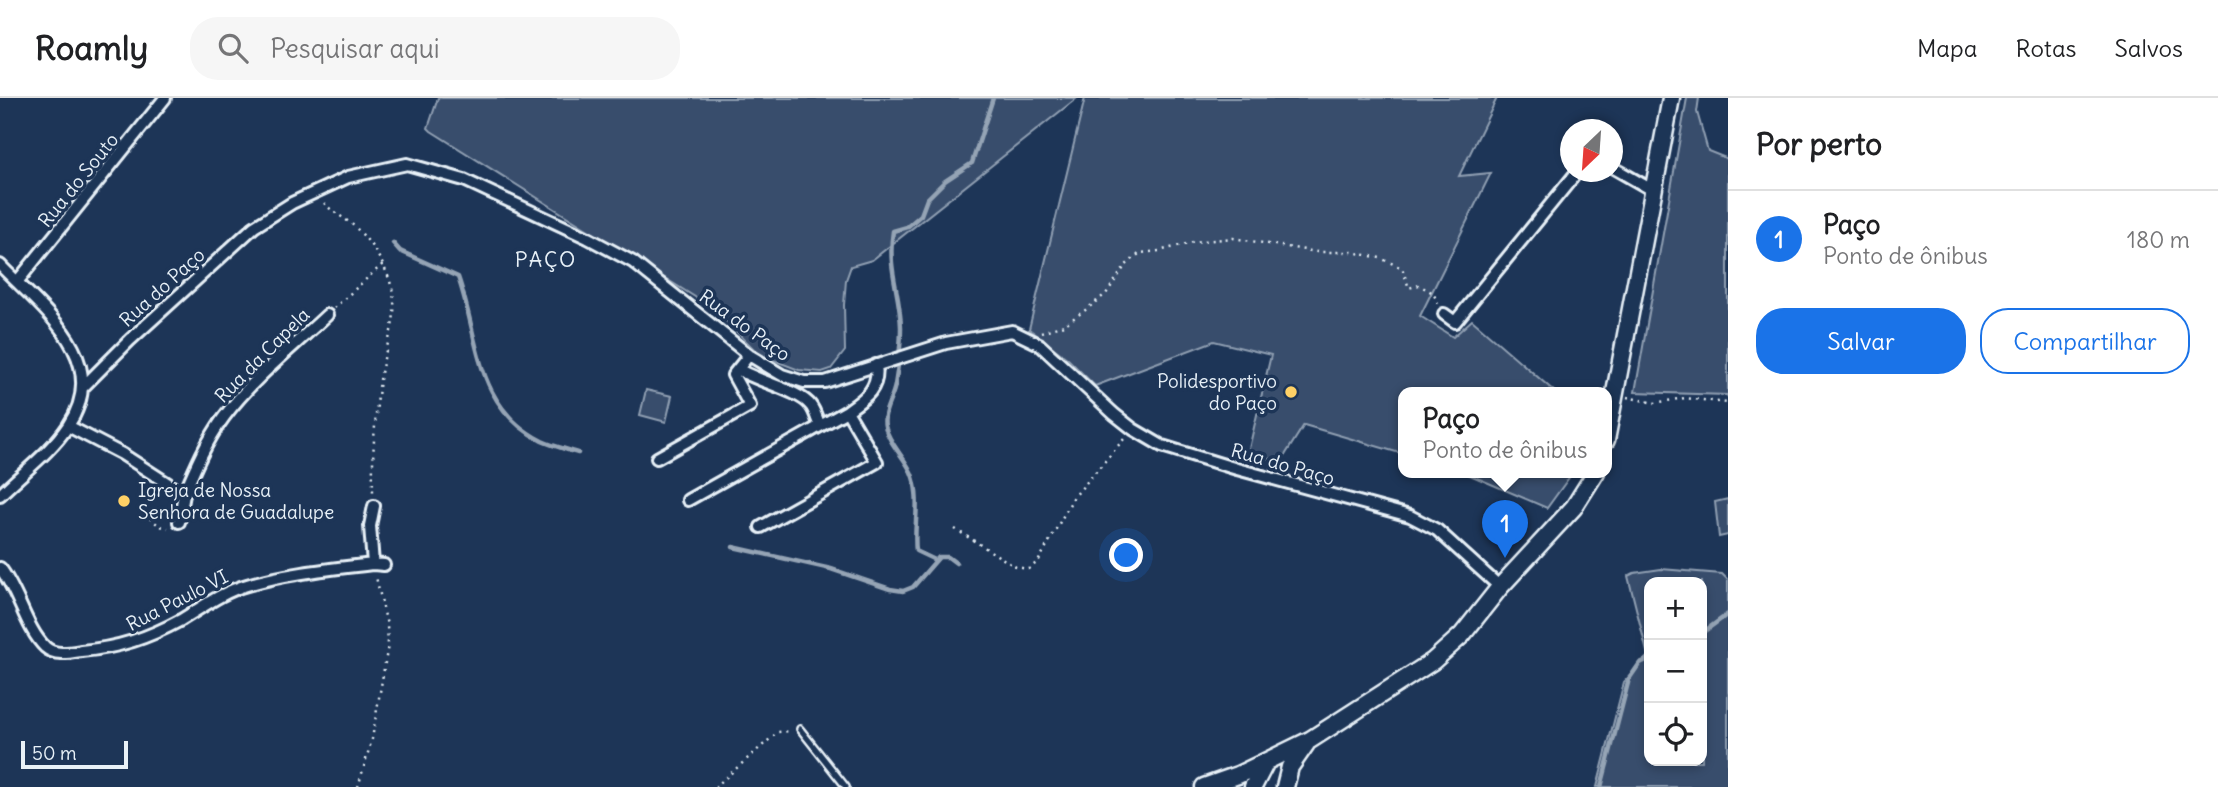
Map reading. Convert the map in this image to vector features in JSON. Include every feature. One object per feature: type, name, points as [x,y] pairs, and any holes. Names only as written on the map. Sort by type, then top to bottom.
[{"type":"street","name":"Rua do Souto","points":[[17,282],[165,98]]},
{"type":"street","points":[[1612,410],[1671,98]]},
{"type":"street","name":"Rua do Paço","points":[[83,387],[130,340],[254,227],[292,203],[348,177],[407,164],[464,180],[633,262],[749,355],[782,375],[804,382],[825,382],[946,343],[998,332],[1012,331],[1026,336],[1039,344],[1114,414],[1162,446],[1410,516],[1437,530],[1500,587]]},
{"type":"street","points":[[1623,173],[1654,191]]},
{"type":"street","points":[[1444,314],[1455,322],[1569,182]]},
{"type":"street","points":[[0,265],[55,320],[69,339],[77,355],[83,387],[78,408],[68,426],[38,461],[1,492]]},
{"type":"street","name":"Rua da Capela","points":[[179,522],[184,494],[223,418],[258,380],[327,315]]},
{"type":"street","points":[[657,458],[750,406],[733,375],[749,355]]},
{"type":"street","points":[[688,499],[847,411],[870,395],[878,375],[876,365]]},
{"type":"street","points":[[737,369],[790,391],[811,404],[820,426]]},
{"type":"street","points":[[761,527],[877,462],[847,411]]},
{"type":"street","points":[[68,426],[122,454],[184,494]]},
{"type":"street","points":[[1204,787],[1266,762],[1310,740],[1433,661],[1462,635],[1500,587],[1574,507],[1592,478]]},
{"type":"street","points":[[374,506],[370,526],[379,565]]},
{"type":"street","name":"Rua Paulo VI","points":[[0,568],[37,636],[46,648],[59,653],[121,647],[181,620],[229,591],[247,585],[288,574],[379,565]]},
{"type":"street","points":[[1285,787],[1290,767],[1310,740]]},
{"type":"street","points":[[1253,787],[1266,762]]},
{"type":"lane","points":[[800,729],[846,787]]},
{"type":"path","points":[[316,191],[327,206],[355,227],[383,264],[396,304],[376,406],[374,506]]},
{"type":"path","points":[[1026,336],[1064,325],[1084,311],[1106,294],[1125,266],[1140,253],[1194,242],[1234,238],[1317,252],[1352,252],[1380,258],[1402,268],[1409,288],[1419,285],[1433,293],[1444,314]]},
{"type":"path","points":[[327,315],[383,264]]},
{"type":"path","points":[[1615,395],[1654,403],[1685,398],[1728,402]]},
{"type":"path","points":[[955,529],[1016,567],[1028,569],[1038,562],[1073,498],[1133,429]]},
{"type":"path","points":[[144,514],[160,526],[171,528],[179,522]]},
{"type":"path","points":[[358,787],[372,739],[388,645],[379,565]]},
{"type":"path","points":[[715,787],[778,732],[800,729]]},
{"type":"shaded area","points":[[438,98],[1077,98],[872,260],[851,266],[846,280],[844,305],[845,351],[831,369],[822,372],[799,370],[760,355],[714,309],[431,131],[428,128]]},
{"type":"shaded area","points":[[1085,98],[1497,98],[1459,176],[1491,173],[1420,316],[1453,337],[1472,320],[1549,387],[1398,387],[1398,453],[1304,425],[1275,471],[1271,470],[1271,459],[1248,453],[1271,355],[1214,341],[1095,386],[1068,359],[1029,329]]},
{"type":"shaded area","points":[[1687,98],[1699,98],[1697,112],[1708,151],[1728,159],[1728,398],[1727,395],[1635,392]]},
{"type":"shaded area","points":[[646,390],[672,396],[666,422],[640,415]]},
{"type":"shaded area","points":[[1477,478],[1569,478],[1547,508]]},
{"type":"shaded area","points":[[1728,499],[1728,535],[1719,537],[1715,502]]},
{"type":"shaded area","points":[[1661,569],[1722,574],[1728,580],[1728,787],[1597,787],[1624,682],[1644,660],[1644,766],[1707,766],[1707,577],[1644,577],[1644,640],[1628,576]]},
{"type":"waterway","points":[[935,560],[916,551],[916,496],[913,477],[890,440],[885,426],[885,416],[895,385],[901,334],[892,257],[893,231],[907,227],[921,215],[927,199],[945,181],[972,163],[993,98]]},
{"type":"waterway","points":[[393,243],[400,251],[458,277],[483,370],[503,409],[520,426],[542,441],[578,453]]},
{"type":"waterway","points":[[733,547],[831,569],[903,591],[913,587],[939,557],[948,557],[956,563]]},
{"type":"waterway","points":[[1707,629],[1728,614]]},
{"type":"waterway","points":[[1601,787],[1629,679],[1644,661]]},
{"type":"place","name":"Polidesportivo do Paço","points":[[1291,392]]},
{"type":"place","name":"Igreja de Nossa Senhora de Guadalupe","points":[[124,501]]},
{"type":"place","name":"Paço","points":[[1505,558]]},
{"type":"district","name":"PAÇO","points":[[546,259]]}]
